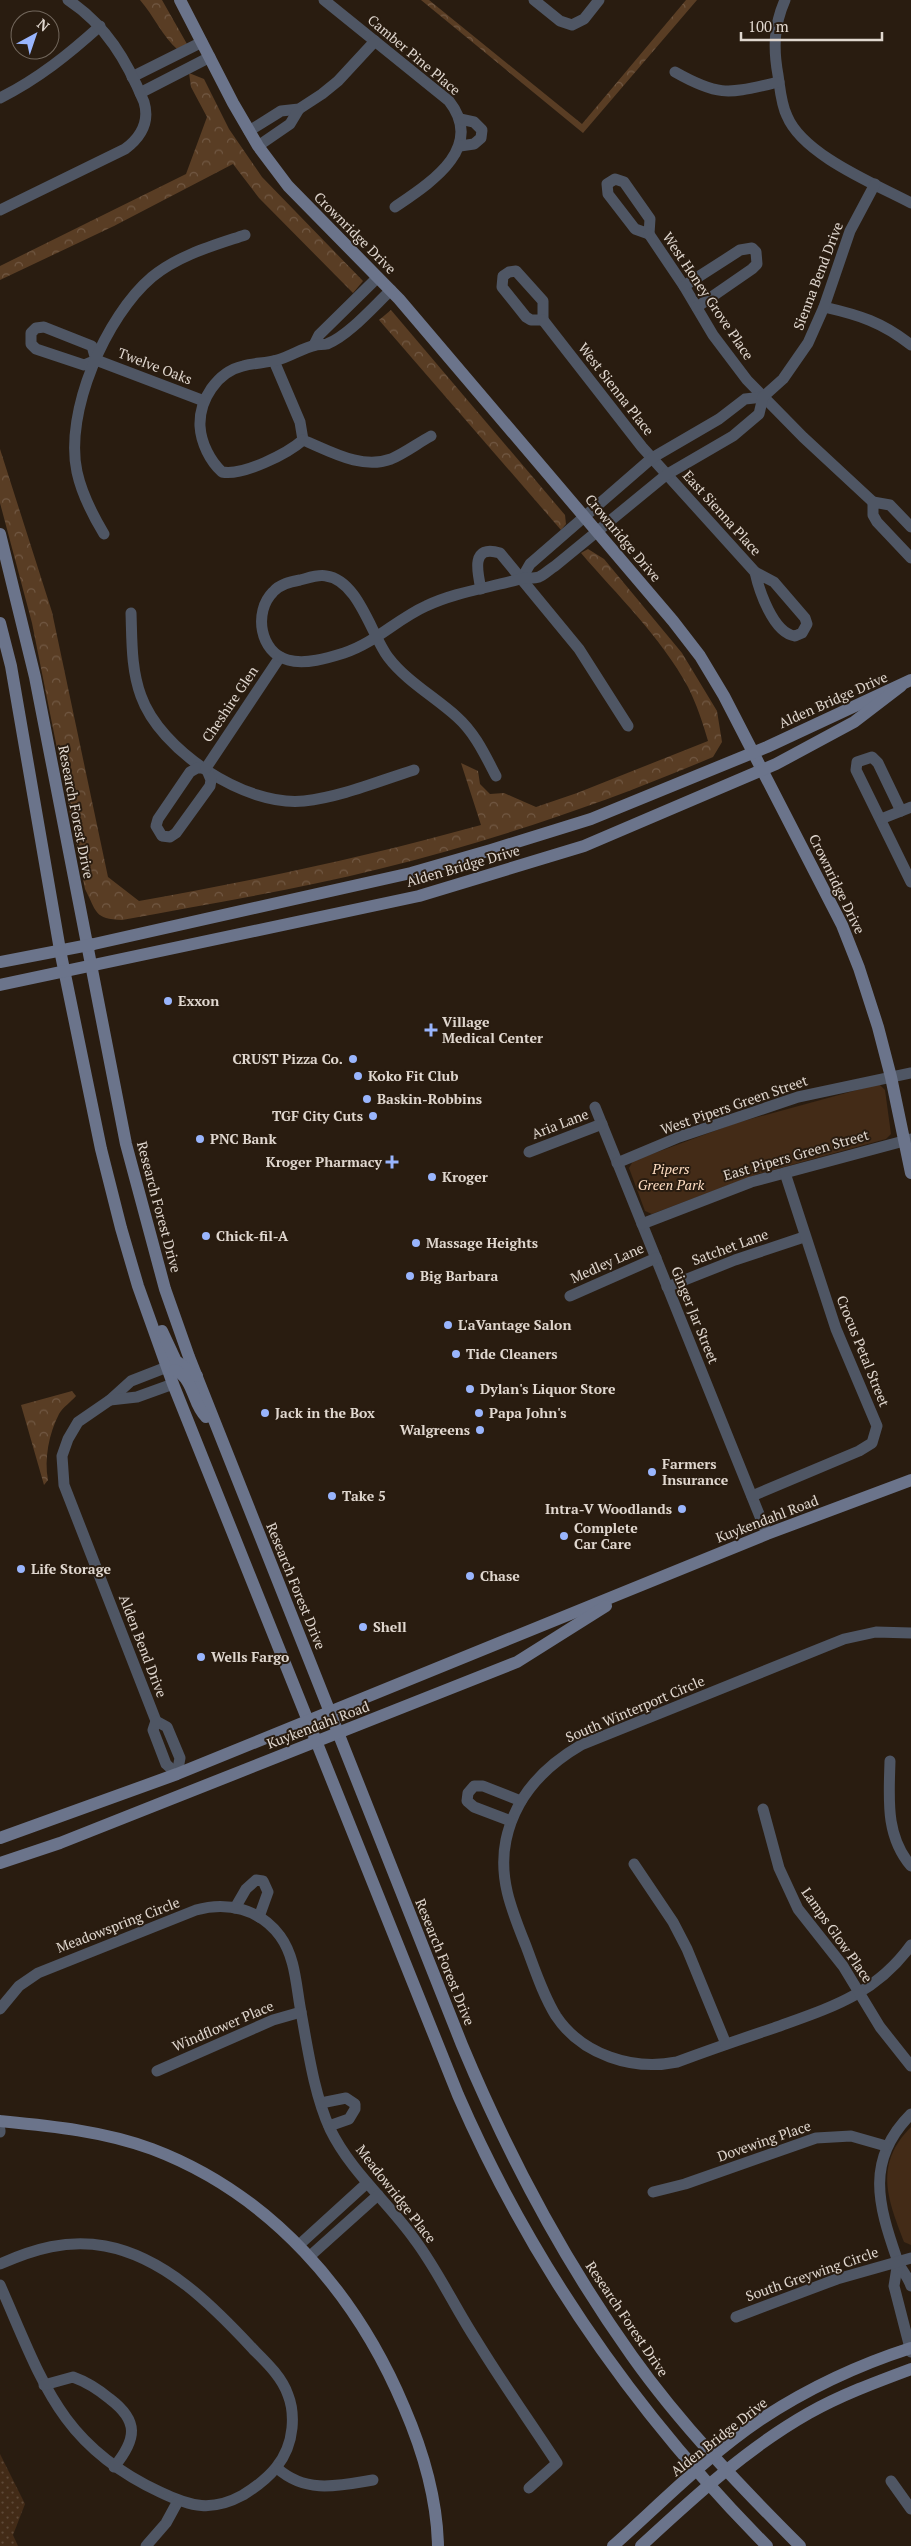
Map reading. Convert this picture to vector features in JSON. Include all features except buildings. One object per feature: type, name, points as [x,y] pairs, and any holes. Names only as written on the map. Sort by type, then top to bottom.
[{"type":"main road","name":"Crownridge Drive","points":[[180,0],[258,146],[304,204],[391,290],[585,516],[700,656],[754,752],[842,924],[868,994],[892,1077],[908,1140],[911,1173]]},
{"type":"main road","name":"Research Forest Drive","points":[[0,534],[33,668],[126,1144],[146,1220],[166,1289],[197,1376],[329,1711],[493,2119],[550,2229],[633,2357],[680,2418],[727,2472],[800,2546]]},
{"type":"main road","points":[[0,623],[11,666],[60,950],[101,1149],[120,1228],[173,1384],[307,1720],[458,2096],[497,2180],[530,2240],[571,2308],[614,2370],[662,2431],[709,2485],[767,2546]]},
{"type":"main road","name":"Alden Bridge Drive","points":[[0,962],[87,945],[415,872],[482,853],[591,819],[754,752],[906,683]]},
{"type":"main road","name":"Alden Bridge Drive","points":[[0,985],[294,924],[437,891],[584,846],[763,770],[854,722],[906,683]]},
{"type":"main road","points":[[147,1312],[158,1324],[176,1361],[197,1376]]},
{"type":"main road","points":[[167,1367],[184,1376],[203,1414],[217,1427]]},
{"type":"main road","name":"Kuykendahl Road","points":[[0,1838],[177,1774],[767,1534],[911,1480]]},
{"type":"main road","name":"Kuykendahl Road","points":[[0,1863],[60,1843],[517,1662],[634,1588]]},
{"type":"main road","points":[[0,2121],[62,2128],[106,2136],[150,2148],[199,2170],[235,2193],[278,2225],[299,2245],[347,2300],[395,2385],[418,2442],[428,2476],[438,2546]]},
{"type":"main road","name":"Alden Bridge Drive","points":[[612,2546],[697,2471],[759,2420],[798,2397],[869,2362],[911,2349]]},
{"type":"main road","points":[[641,2546],[709,2485],[772,2436],[809,2413],[845,2395],[911,2369]]},
{"type":"street","points":[[0,210],[133,143],[140,136],[146,118],[147,110],[140,93],[115,45],[100,26],[68,0]]},
{"type":"street","name":"Camber Pine Place","points":[[324,0],[449,101],[460,119]]},
{"type":"street","points":[[534,0],[560,21],[572,25],[584,18],[599,0]]},
{"type":"street","points":[[785,0],[776,23],[775,36],[779,82],[787,116],[802,139],[826,157],[911,203]]},
{"type":"street","points":[[0,98],[24,87],[55,66],[100,26]]},
{"type":"street","points":[[249,131],[281,112],[299,108],[338,81],[375,41]]},
{"type":"street","points":[[132,77],[202,42]]},
{"type":"street","points":[[140,93],[210,57]]},
{"type":"street","points":[[675,72],[700,86],[729,92],[779,82]]},
{"type":"street","points":[[258,146],[290,124],[299,108]]},
{"type":"street","points":[[394,207],[437,174],[452,159],[460,146],[462,138],[460,119],[474,122],[482,130],[482,138],[474,144],[460,146]]},
{"type":"street","name":"West Honey Grove Place","points":[[648,234],[650,219],[624,182],[615,179],[610,182],[606,188],[608,194],[635,229],[648,234],[684,286],[728,356],[763,397],[873,502]]},
{"type":"street","name":"Sienna Bend Drive","points":[[376,638],[423,607],[453,596],[522,578],[538,577],[598,532],[666,475],[751,423],[759,414],[763,397],[792,368],[808,343],[824,307],[850,231],[875,184]]},
{"type":"street","points":[[104,534],[83,494],[74,451],[78,409],[96,360],[118,315],[152,278],[193,253],[245,235]]},
{"type":"street","points":[[684,286],[740,250],[752,248],[756,252],[757,264],[752,269],[697,307]]},
{"type":"street","name":"West Sienna Place","points":[[543,320],[531,320],[526,317],[504,290],[501,280],[506,273],[512,271],[519,273],[543,301],[543,320],[666,475]]},
{"type":"street","points":[[314,345],[319,335],[378,277]]},
{"type":"street","points":[[303,440],[292,450],[240,472],[222,472],[209,457],[200,432],[204,401],[216,382],[233,369],[274,361],[295,355],[314,345],[328,344],[347,330],[391,290]]},
{"type":"street","points":[[824,307],[862,316],[892,330],[911,345]]},
{"type":"street","points":[[44,326],[92,346],[96,360],[84,365],[36,349],[30,340],[31,333],[36,328],[44,326]]},
{"type":"street","name":"Twelve Oaks","points":[[96,360],[204,401]]},
{"type":"street","points":[[274,361],[300,422],[303,440]]},
{"type":"street","points":[[522,578],[530,564],[652,458],[719,419],[745,399],[763,397]]},
{"type":"street","points":[[303,440],[352,460],[366,462],[391,459],[431,436]]},
{"type":"street","name":"East Sienna Place","points":[[666,475],[755,572],[774,582],[800,611],[807,624],[802,633],[795,636],[789,634],[770,612],[759,592],[755,572]]},
{"type":"street","points":[[911,527],[890,505],[873,502],[873,515],[877,522],[911,558]]},
{"type":"street","points":[[481,589],[477,568],[478,558],[484,552],[492,550],[500,553],[579,649],[628,726]]},
{"type":"street","points":[[376,638],[342,653],[301,662],[280,657],[266,641],[262,628],[266,603],[273,592],[283,584],[306,578],[325,575],[347,586],[354,594],[376,638],[389,658],[458,718],[470,732],[496,776]]},
{"type":"street","points":[[131,613],[136,680],[148,713],[173,743],[226,782],[263,797],[302,801],[321,798],[414,770]]},
{"type":"street","name":"Cheshire Glen","points":[[206,768],[280,657]]},
{"type":"street","points":[[881,818],[906,809],[878,763],[872,757],[857,762],[856,770],[910,877]]},
{"type":"street","points":[[197,768],[206,768],[211,780],[210,786],[176,834],[170,837],[162,836],[156,826],[158,819],[190,772],[197,768]]},
{"type":"street","name":"West Pipers Green Street","points":[[617,1162],[679,1137],[798,1096],[911,1073]]},
{"type":"street","name":"Ginger Jar Street","points":[[595,1107],[767,1534]]},
{"type":"street","name":"Aria Lane","points":[[529,1152],[602,1124]]},
{"type":"street","name":"East Pipers Green Street","points":[[642,1224],[751,1182],[908,1140]]},
{"type":"street","name":"Crocus Petal Street","points":[[752,1496],[859,1451],[872,1443],[877,1426],[836,1329],[804,1238],[785,1173]]},
{"type":"street","name":"Satchet Lane","points":[[667,1287],[735,1260],[804,1238]]},
{"type":"street","name":"Medley Lane","points":[[570,1296],[656,1258]]},
{"type":"street","name":"Alden Bend Drive","points":[[167,1367],[130,1381],[110,1400],[78,1422],[68,1439],[61,1467],[64,1485],[156,1721],[153,1730],[159,1747],[166,1764],[177,1774]]},
{"type":"street","name":"Alden Bend Drive","points":[[110,1400],[137,1397],[173,1384]]},
{"type":"street","name":"South Winterport Circle","points":[[911,1633],[876,1632],[844,1639],[581,1744],[549,1767],[521,1801],[511,1821],[504,1854],[507,1895],[543,1991],[565,2027],[595,2050],[618,2060],[653,2066],[677,2062],[831,2008],[860,1993],[891,1970],[911,1945]]},
{"type":"street","points":[[890,1761],[889,1813],[891,1828],[896,1841],[911,1866]]},
{"type":"street","points":[[511,1821],[474,1807],[467,1801],[468,1793],[474,1786],[483,1786],[521,1801]]},
{"type":"street","name":"Lamps Glow Place","points":[[763,1810],[779,1868],[792,1898],[808,1923],[843,1966],[890,2040],[911,2066]]},
{"type":"street","points":[[634,1864],[673,1922],[687,1949],[726,2044]]},
{"type":"street","points":[[235,1908],[250,1884],[256,1880],[263,1881],[268,1892],[260,1917]]},
{"type":"street","name":"Meadowspring Circle","points":[[1,2006],[28,1979],[51,1967],[196,1910],[208,1907],[235,1908],[260,1917]]},
{"type":"street","name":"Meadowridge Place","points":[[260,1917],[271,1926],[287,1948],[295,1973],[301,2012],[321,2103],[329,2126],[338,2143],[367,2182],[416,2240],[507,2390],[557,2463],[529,2488]]},
{"type":"street","name":"Windflower Place","points":[[158,2071],[273,2020],[301,2012]]},
{"type":"street","points":[[321,2103],[346,2098],[355,2104],[355,2109],[349,2119],[329,2126]]},
{"type":"street","name":"South Greywing Circle","points":[[911,2114],[897,2128],[886,2146],[880,2168],[879,2192],[898,2261],[911,2286]]},
{"type":"street","name":"Dovewing Place","points":[[653,2192],[685,2184],[821,2137],[851,2136],[886,2146]]},
{"type":"street","points":[[299,2245],[367,2182]]},
{"type":"street","points":[[310,2256],[378,2195]]},
{"type":"street","points":[[0,2264],[48,2246],[68,2244],[104,2246],[132,2254],[157,2266],[186,2286],[230,2324],[272,2369],[288,2393],[292,2429],[286,2450],[277,2468],[268,2479],[222,2504],[211,2507],[178,2501],[114,2467],[104,2460],[72,2428],[54,2404],[0,2285]]},
{"type":"street","points":[[898,2261],[911,2258]]},
{"type":"street","name":"South Greywing Circle","points":[[736,2317],[837,2279],[898,2261]]},
{"type":"street","name":"South Greywing Circle","points":[[898,2261],[894,2286],[911,2349]]},
{"type":"street","points":[[44,2385],[73,2377],[98,2389],[124,2410],[130,2419],[132,2436],[127,2448],[114,2467]]},
{"type":"street","points":[[277,2468],[288,2478],[300,2483],[324,2488],[373,2480]]},
{"type":"street","points":[[891,2481],[911,2509]]},
{"type":"street","points":[[146,2546],[166,2523],[178,2501]]},
{"type":"green space","points":[[140,0],[162,0],[187,44],[178,50],[167,39]]},
{"type":"green space","points":[[421,0],[429,0],[582,124],[686,0],[697,0],[583,133]]},
{"type":"green space","points":[[189,73],[204,79],[229,129],[262,177],[363,281],[353,293],[259,198],[233,164],[114,226],[0,280],[0,266],[186,174],[207,117],[191,87]]},
{"type":"green space","points":[[391,310],[565,515],[566,524],[561,530],[379,320]]},
{"type":"green space","points":[[0,449],[52,612],[108,877],[139,901],[311,867],[481,825],[461,763],[478,771],[480,784],[490,794],[504,793],[536,807],[577,793],[708,741],[694,700],[677,669],[652,634],[581,553],[588,549],[604,559],[682,653],[717,711],[722,742],[713,757],[631,790],[548,820],[422,858],[347,877],[122,920],[101,916],[95,909],[85,889],[32,623],[0,503]]},
{"type":"green space","name":"Pipers Green Park","points":[[879,1084],[885,1090],[891,1134],[886,1139],[758,1174],[652,1214],[645,1211],[629,1168],[633,1161],[736,1123]]},
{"type":"green space","points":[[72,1391],[76,1396],[61,1411],[55,1421],[48,1446],[48,1480],[44,1485],[21,1405]]},
{"type":"green space","points":[[911,2127],[911,2245],[904,2242],[893,2211],[887,2182],[892,2154],[899,2141]]},
{"type":"green space","points":[[0,2454],[25,2504],[13,2535],[18,2546],[0,2546]]},
{"type":"place","name":"Exxon","points":[[168,1001]]},
{"type":"place","name":"Village Medical Center","points":[[431,1030]]},
{"type":"place","name":"CRUST Pizza Co.","points":[[353,1059]]},
{"type":"place","name":"Koko Fit Club","points":[[358,1076]]},
{"type":"place","name":"Baskin-Robbins","points":[[367,1099]]},
{"type":"place","name":"TGF City Cuts","points":[[373,1116]]},
{"type":"place","name":"PNC Bank","points":[[200,1139]]},
{"type":"place","name":"Kroger Pharmacy","points":[[392,1162]]},
{"type":"place","name":"Kroger","points":[[432,1177]]},
{"type":"place","name":"Chick-fil-A","points":[[206,1236]]},
{"type":"place","name":"Massage Heights","points":[[416,1243]]},
{"type":"place","name":"Big Barbara","points":[[410,1276]]},
{"type":"place","name":"L'aVantage Salon","points":[[448,1325]]},
{"type":"place","name":"Tide Cleaners","points":[[456,1354]]},
{"type":"place","name":"Dylan's Liquor Store","points":[[470,1389]]},
{"type":"place","name":"Jack in the Box","points":[[265,1413]]},
{"type":"place","name":"Papa John's","points":[[479,1413]]},
{"type":"place","name":"Walgreens","points":[[480,1430]]},
{"type":"place","name":"Farmers Insurance","points":[[652,1472]]},
{"type":"place","name":"Take 5","points":[[332,1496]]},
{"type":"place","name":"Intra-V Woodlands","points":[[682,1509]]},
{"type":"place","name":"Complete Car Care","points":[[564,1536]]},
{"type":"place","name":"Life Storage","points":[[21,1569]]},
{"type":"place","name":"Chase","points":[[470,1576]]},
{"type":"place","name":"Shell","points":[[363,1627]]},
{"type":"place","name":"Wells Fargo","points":[[201,1657]]}]
